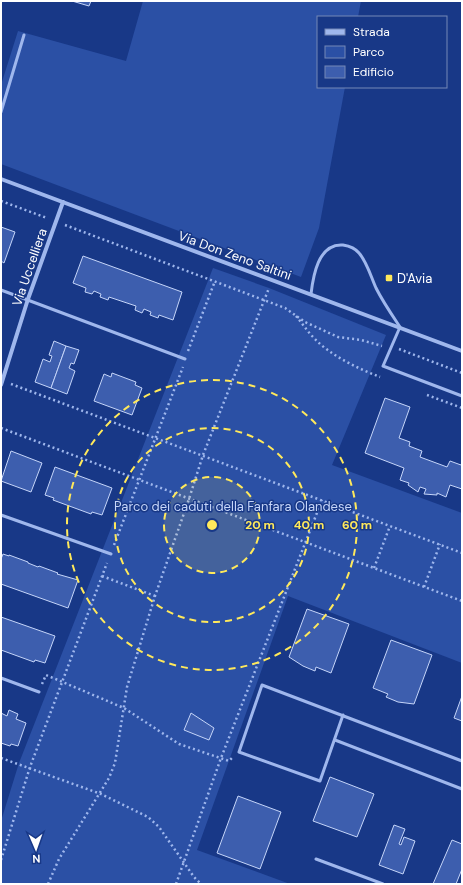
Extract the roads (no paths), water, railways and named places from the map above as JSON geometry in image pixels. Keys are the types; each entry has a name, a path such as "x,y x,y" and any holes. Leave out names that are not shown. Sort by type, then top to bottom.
{"street":[{"name":"Via Don Zeno Saltini","path":"1,179 462,351"},
{"name":"Via Uccelliera","path":"2,383 28,299 63,202"}],"lane":[{"path":"1,112 24,35"},
{"path":"311,294 314,275 318,263 331,247 341,245 351,247 357,251 364,259 382,300 400,328 383,366 462,396"},
{"path":"1,290 185,360"},
{"path":"1,515 111,554"},
{"path":"1,678 39,692"},
{"path":"344,715 320,781 239,752 262,685 344,715 462,761"},
{"path":"335,740 462,789"},
{"path":"316,859 383,884"}],"place":[{"name":"D'Avia","path":"389,278"}],"park label":[{"name":"Parco dei caduti della Fanfara Olandese","path":"233,506"}]}
